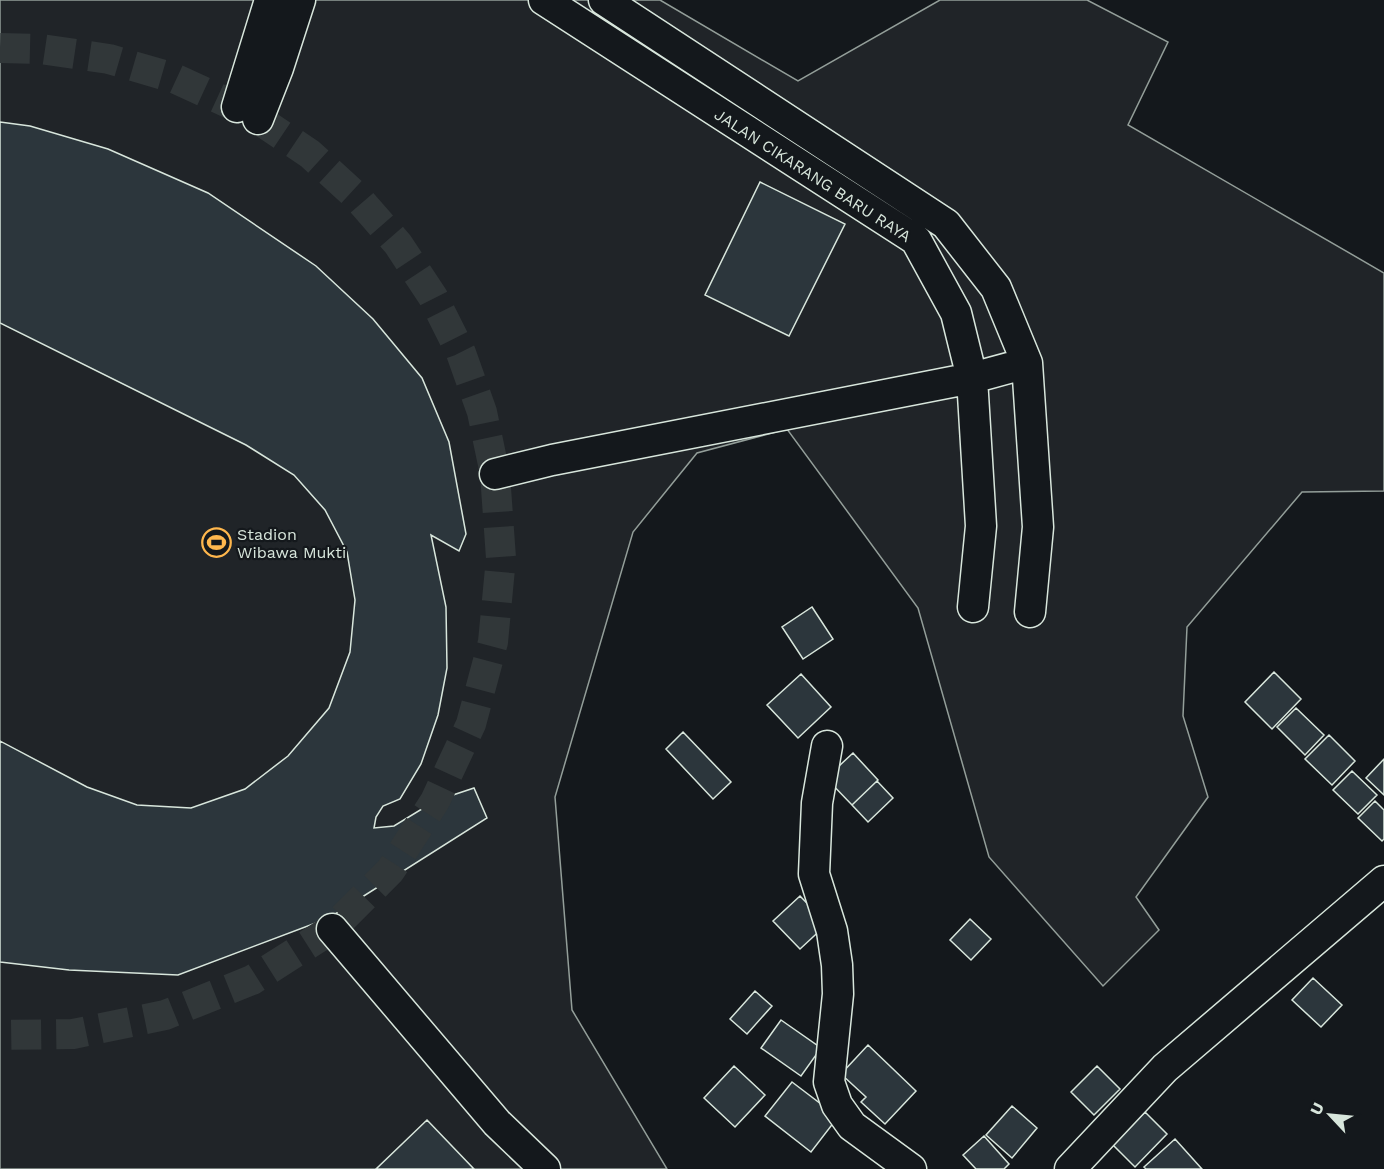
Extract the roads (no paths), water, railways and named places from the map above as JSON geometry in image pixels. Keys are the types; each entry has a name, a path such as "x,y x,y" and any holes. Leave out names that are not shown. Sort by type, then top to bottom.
{"street":[{"path":"270,0 247,113 278,68 300,0"},
{"name":"JALAN CIKARANG BARU RAYA","path":"544,0 916,240 956,313 972,378 981,526 973,607"},
{"name":"JALAN CIKARANG BARU RAYA","path":"604,0 946,224 996,288 1027,363 1038,527 1030,612"},
{"path":"495,474 552,460 972,378 1027,363"},
{"path":"827,746 817,803 814,874 832,931 837,965 838,994 829,1082 837,1105 852,1126 911,1169"},
{"path":"1070,1169 1165,1068 1384,881"},
{"path":"332,929 497,1123 545,1169"}],"tunnel":[{"path":"0,48 41,49 109,59 174,78 258,119 310,154 357,197 398,244 433,297 461,353 482,412 495,474 501,558 493,642 471,724 435,801 390,871 332,929 252,980 165,1015 73,1034 0,1035"}],"place":[{"name":"Stadion Wibawa Mukti","path":"216,543"}]}
